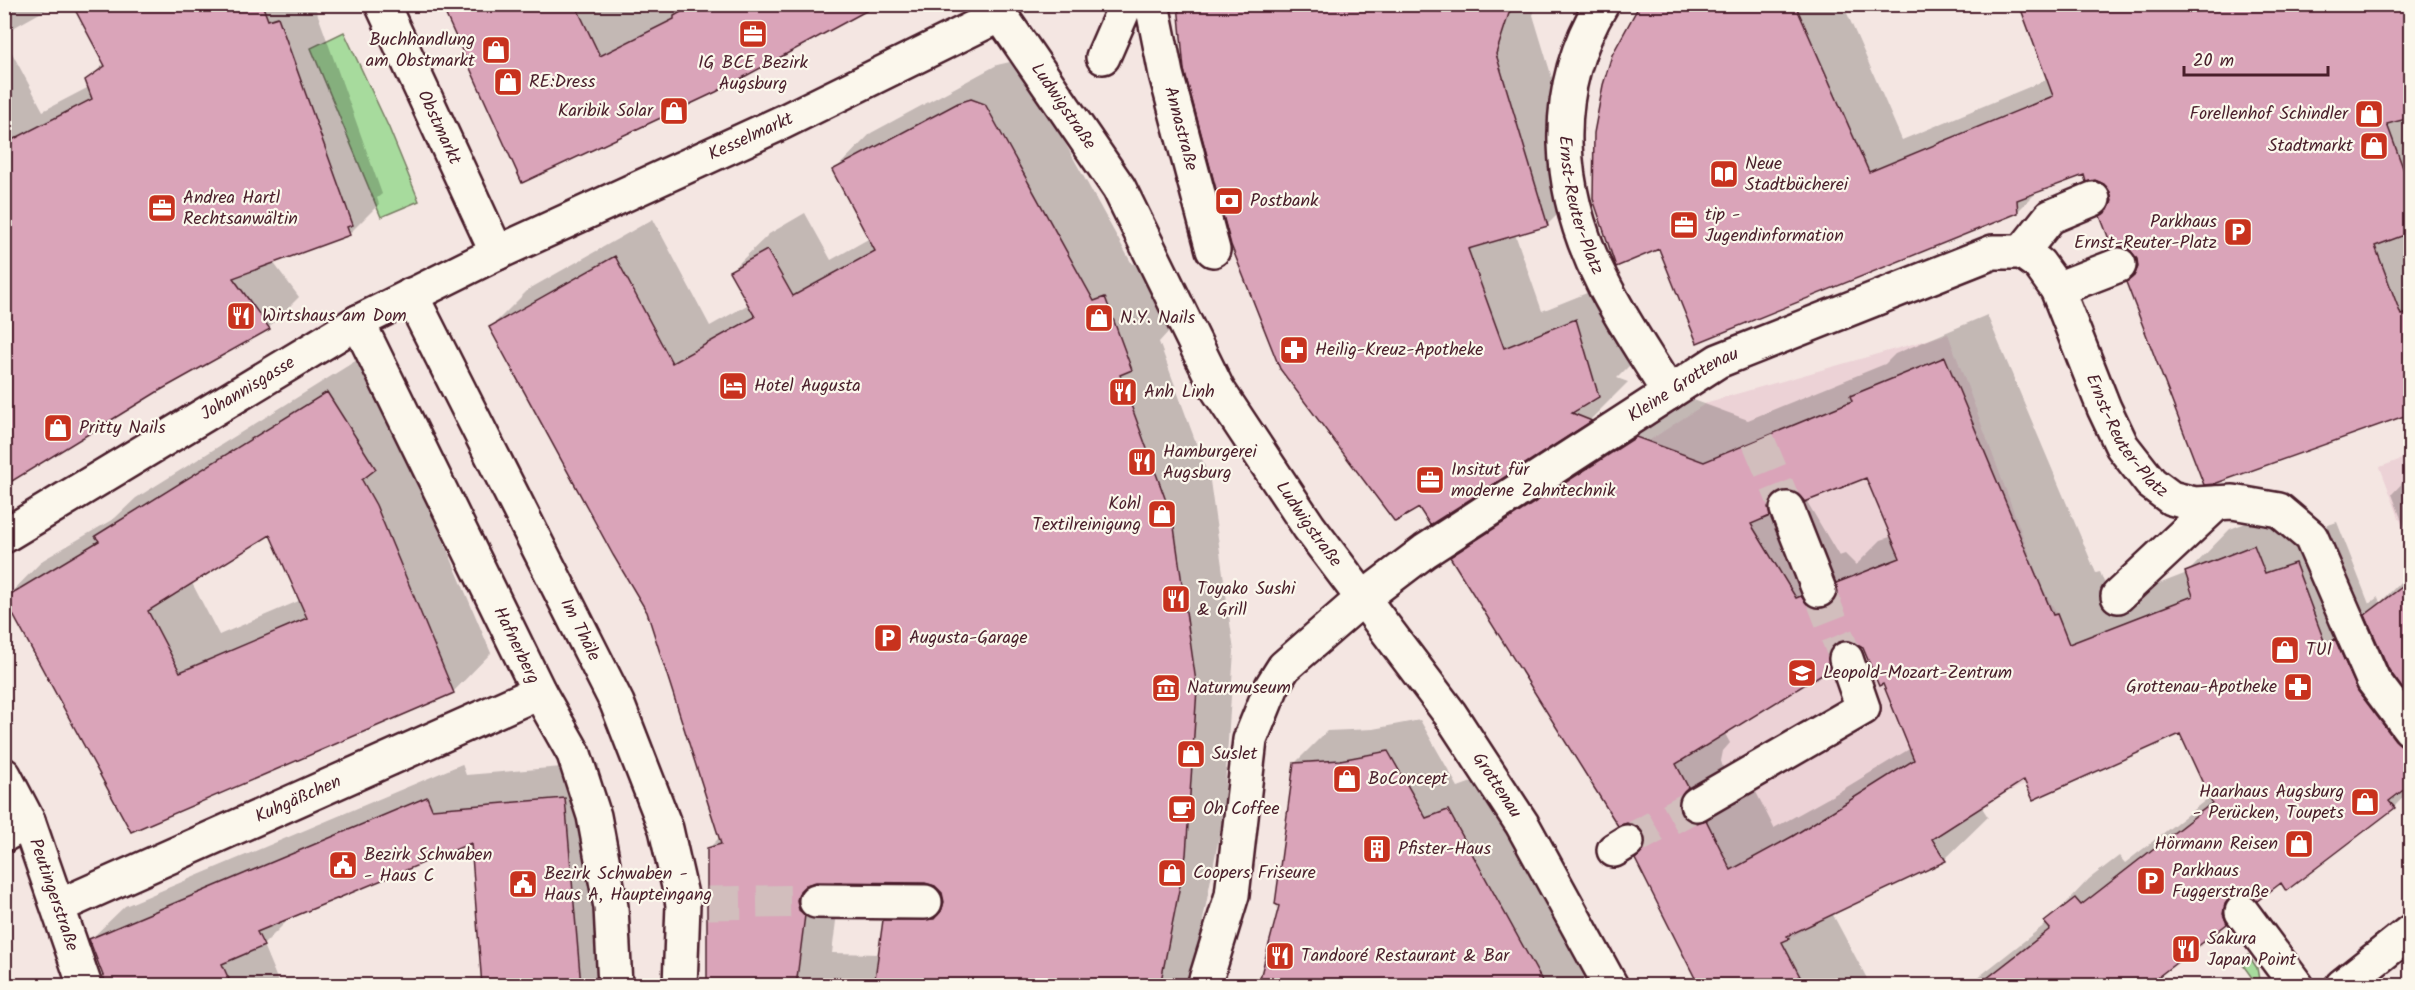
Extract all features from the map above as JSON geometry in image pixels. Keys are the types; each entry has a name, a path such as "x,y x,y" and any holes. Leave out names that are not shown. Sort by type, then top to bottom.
{"street":[{"name":"Obstmarkt","path":"382,4 497,253"},
{"path":"1103,57 1126,4"},
{"name":"Annastraße","path":"1152,4 1166,74 1214,250"},
{"name":"Ernst-Reuter-Platz","path":"1602,4 1588,28 1574,64 1563,137 1567,176 1580,228 1603,283 1669,393"},
{"name":"Kesselmarkt","path":"497,253 783,122 997,10"},
{"name":"Ludwigstraße","path":"997,10 1119,188 1218,390 1309,527 1362,599"},
{"path":"2093,198 2050,217 2039,268 2119,265"},
{"name":"Kleine Grottenau","path":"1362,599 1425,551 1718,361 1993,252 2039,268"},
{"name":"Johannisgasse","path":"4,536 358,322 497,253"},
{"name":"Ernst-Reuter-Platz","path":"2039,268 2122,446 2151,483 2171,498 2194,504 2258,505 2279,510 2311,537 2373,680 2410,729"},
{"name":"Im Thäle","path":"411,295 617,703 695,903 680,986"},
{"name":"Hafnerberg","path":"358,322 539,692 574,754 594,816 611,907 615,986"},
{"path":"2118,596 2217,503"},
{"path":"1787,510 1819,590"},
{"path":"1204,986 1232,894 1250,740 1272,686 1284,667 1362,599"},
{"name":"Grottenau","path":"1362,599 1450,714 1522,824 1611,986"},
{"path":"1697,804 1863,708 1846,659"},
{"name":"Kuhgäßchen","path":"59,906 539,692"},
{"name":"Peutingerstraße","path":"4,775 16,828 59,906 85,986"},
{"path":"816,901 925,902"},
{"path":"2242,912 2297,986"},
{"path":"2342,986 2410,932"}],"shaded area":[{"name":"Leopold-Mozart-Zentrum","path":"1948,334 2041,585 2057,614 2119,761 2033,800 2025,784 1994,799 1932,839 1946,861 1816,922 1789,939 1765,890 1675,937 1612,815 1456,567 1708,402"},
{"path":"2410,456 2410,547 2380,467"}],"green space":[{"path":"344,32 389,128 419,201 381,217 311,48"},
{"path":"2248,955 2257,968 2260,985 2244,985 2253,979 2240,961"}],"building":[{"path":"72,4 262,4 268,20 278,17 353,225 347,227 350,235 233,278 270,329 157,392 4,486 4,144 92,99 85,80 105,66"},
{"path":"441,4 575,4 600,56 674,19 674,16 695,4 879,4 716,92 522,183"},
{"path":"1178,4 1512,4 1496,54 1548,226 1468,249 1504,348 1576,319 1599,397 1572,413 1592,421 1430,525 1419,508 1395,522 1280,369 1231,245 1184,70"},
{"path":"1640,4 1795,4 1869,172 2053,96 2019,4 2402,4 2410,35 2410,118 2387,124 2410,187 2410,233 2375,246 2401,315 2410,312 2410,414 2214,484 2204,485 2126,282 2134,276 2138,267 2137,259 2130,250 2121,246 2112,247 2100,216 2108,210 2112,201 2110,192 2104,184 2095,180 2086,182 2084,175 2017,200 2018,213 1697,343 1659,249 1616,267 1593,199 1594,133 1603,85 1612,55"},
{"path":"971,99 985,104 1094,301 1105,297 1132,370 1120,375 1173,520 1197,689 1186,855 1160,986 874,986 883,920 934,919 941,911 944,902 942,893 935,886 925,883 816,882 806,885 800,891 797,900 799,910 805,915 796,986 707,986 707,848 721,844 647,612 613,555 489,327 615,256 672,363 755,317 729,271 767,250 793,296 875,251 832,170 958,103"},
{"name":"Leopold-Mozart-Zentrum","path":"1945,357 2053,615 2057,614 2069,644 2193,596 2185,572 2254,545 2265,573 2295,563 2326,646 2335,639 2358,691 2395,740 2402,746 2410,747 2410,785 2389,801 2395,808 2286,891 2281,883 2257,901 2250,895 2240,893 2230,897 2225,904 2223,914 2227,924 2146,986 1977,986 2050,929 2044,922 2075,898 2081,905 2212,803 2180,734 2033,800 2024,780 1932,839 1946,861 1787,936 1789,939 1782,942 1805,986 1699,986 1635,859 1644,850 1646,841 1643,833 1635,825 1627,823 1618,826 1450,557 1636,437 1704,462 1852,401 1850,396","holes":["1866,478 1900,558 1836,583 1838,592 1833,602 1825,608 1816,608 1807,604 1801,596 1796,598 1751,524 1770,516 1768,507 1772,498 1781,491 1789,490 1798,494 1805,502","1840,641 1850,641 1863,648 1879,686 1883,684 1914,760 1793,836 1731,870 1706,820 1696,823 1688,820 1681,813 1678,805 1681,795 1688,787 1676,764 1830,669 1828,655 1832,646"]},
{"path":"327,392 376,469 362,480 376,505 454,693 131,832 4,598 99,541 95,536","holes":["270,535 307,618 180,672 148,611"]},
{"path":"2410,581 2410,699 2389,670 2365,615"},
{"name":"Pfister-Haus","path":"1388,751 1426,818 1448,810 1545,986 1258,986 1279,906 1275,904 1294,763 1340,760"},
{"path":"427,797 432,809 565,798 581,986 482,986 471,843 257,932 264,946 222,964 232,986 107,986 89,939"}],"tunnel":[{"path":"1758,440 1787,509"},
{"path":"1819,590 1846,659"},
{"path":"1627,842 1697,804"},
{"path":"708,903 816,901"}],"place":[{"name":"IG BCE Bezirk Augsburg","path":"753,34"},
{"name":"Buchhandlung am Obstmarkt","path":"496,50"},
{"name":"RE:Dress","path":"508,82"},
{"name":"Karibik Solar","path":"674,111"},
{"name":"Forellenhof Schindler","path":"2369,114"},
{"name":"Stadtmarkt","path":"2374,146"},
{"name":"Neue Stadtbücherei","path":"1724,174"},
{"name":"Postbank","path":"1229,201"},
{"name":"Andrea Hartl Rechtsanwältin","path":"162,208"},
{"name":"tip - Jugendinformation","path":"1684,225"},
{"name":"Parkhaus Ernst-Reuter-Platz","path":"2238,232"},
{"name":"Wirtshaus am Dom","path":"241,316"},
{"name":"N.Y. Nails","path":"1099,318"},
{"name":"Heilig-Kreuz-Apotheke","path":"1294,350"},
{"name":"Hotel Augusta","path":"733,386"},
{"name":"Anh Linh","path":"1123,392"},
{"name":"Pritty Nails","path":"58,428"},
{"name":"Hamburgerei Augsburg","path":"1142,462"},
{"name":"Insitut für moderne Zahntechnik","path":"1430,480"},
{"name":"Kohl Textilreinigung","path":"1162,514"},
{"name":"Toyako Sushi & Grill","path":"1176,599"},
{"name":"Augusta-Garage","path":"888,638"},
{"name":"TUI","path":"2285,650"},
{"name":"Leopold-Mozart-Zentrum","path":"1802,673"},
{"name":"Grottenau-Apotheke","path":"2298,687"},
{"name":"Naturmuseum","path":"1166,688"},
{"name":"Suslet","path":"1191,754"},
{"name":"BoConcept","path":"1347,779"},
{"name":"Haarhaus Augsburg - Perücken, Toupets","path":"2365,802"},
{"name":"Oh Coffee","path":"1182,809"},
{"name":"Hörmann Reisen","path":"2299,844"},
{"name":"Pfister-Haus","path":"1377,849"},
{"name":"Bezirk Schwaben - Haus C","path":"343,865"},
{"name":"Coopers Friseure","path":"1172,873"},
{"name":"Parkhaus Fuggerstraße","path":"2151,881"},
{"name":"Bezirk Schwaben - Haus A, Haupteingang","path":"523,884"},
{"name":"Sakura Japan Point","path":"2186,949"},
{"name":"Tandooré Restaurant & Bar","path":"1280,956"}]}
